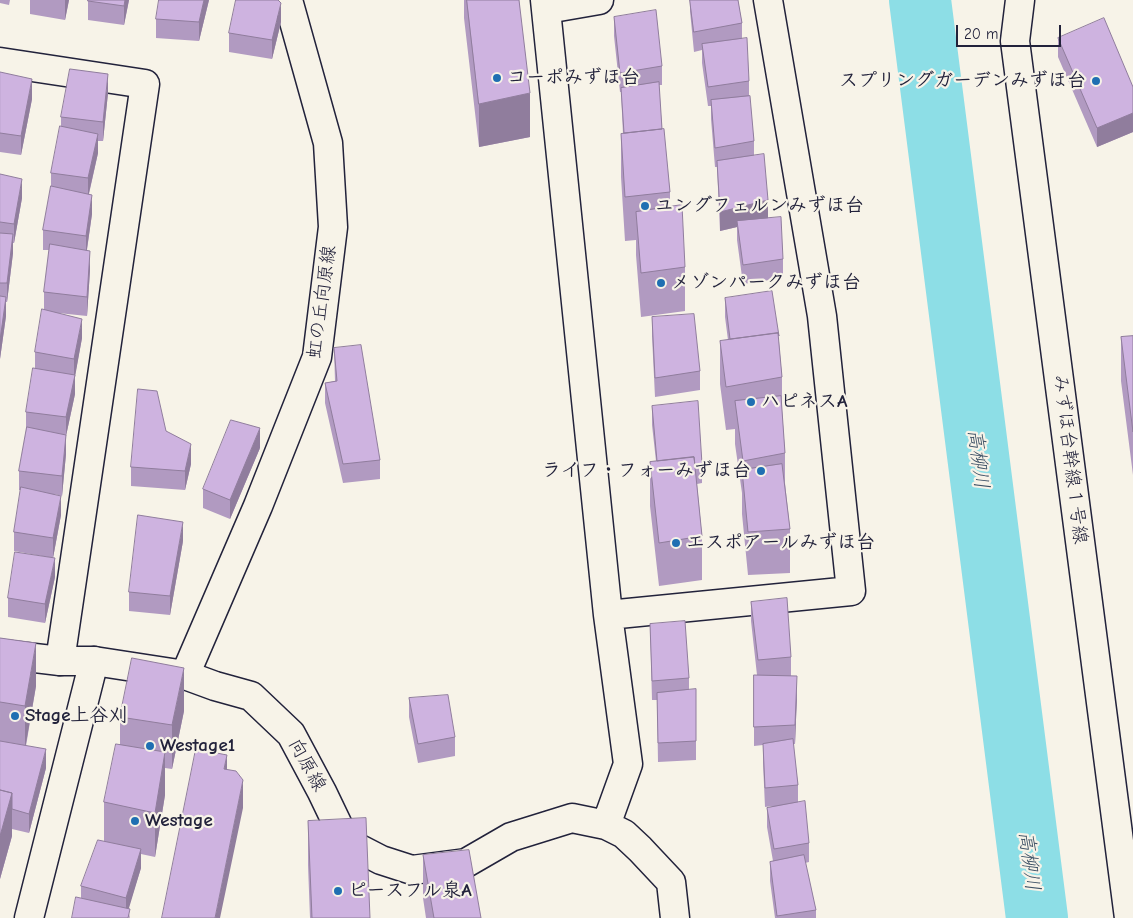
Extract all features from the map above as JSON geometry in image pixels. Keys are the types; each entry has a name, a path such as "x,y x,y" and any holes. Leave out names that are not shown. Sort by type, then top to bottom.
{"street":[{"name":"虹の丘向原線","path":"185,675 258,506 317,357 333,227 328,142 288,0"},
{"path":"599,0 546,5 608,615 628,764 606,825"},
{"path":"608,615 851,591 822,316 768,0"},
{"name":"みずほ台幹線１号線","path":"1020,0 1015,41 1129,918"},
{"path":"0,62 145,84 60,660"},
{"name":"向原線","path":"0,654 60,660 94,661 185,675 251,696 291,734 346,842 380,860 412,870 466,864 511,837 572,818 606,825 624,834 671,882 676,918"},
{"path":"29,918 94,661"}],"building":[{"path":"88,0 125,0 124,6"},
{"path":"159,0 204,0 199,22 156,19"},
{"path":"236,0 278,0 281,3 272,40 229,33"},
{"name":"コーポみずほ台","path":"467,0 519,0 530,93 479,104"},
{"path":"690,0 738,0 742,23 694,32"},
{"path":"656,10 662,66 620,73 614,17"},
{"name":"スプリングガーデンみずほ台","path":"1104,18 1133,87 1133,113 1097,128 1058,38"},
{"path":"747,38 749,81 708,87 702,44"},
{"path":"70,69 108,74 103,122 61,117"},
{"path":"0,72 32,79 21,136 0,133"},
{"path":"659,82 662,129 624,133 621,88"},
{"path":"750,96 754,141 715,148 711,100"},
{"path":"60,126 98,134 88,178 51,173"},
{"path":"664,129 670,192 625,197 621,134"},
{"path":"764,154 768,200 720,212 717,161"},
{"path":"0,174 22,179 14,224 0,222"},
{"path":"51,186 92,195 86,236 43,230"},
{"path":"682,205 685,267 641,273 636,212"},
{"path":"781,217 783,259 743,265 737,221"},
{"path":"0,233 13,234 7,283 0,283"},
{"path":"50,244 90,251 87,297 44,292"},
{"path":"772,291 779,336 778,333 730,339 725,298"},
{"path":"0,296 6,297 0,340"},
{"path":"42,309 82,319 74,359 35,352"},
{"path":"694,314 700,371 655,378 652,317"},
{"path":"778,333 782,377 726,387 720,341"},
{"path":"1133,336 1133,432 1121,337"},
{"path":"361,345 380,460 343,464 325,383 337,381 334,348"},
{"path":"33,368 75,375 66,417 26,412"},
{"path":"138,389 157,391 166,431 191,444 185,471 131,467"},
{"path":"781,396 785,453 743,461 735,401"},
{"path":"698,401 702,464 695,465 694,457 657,461 652,406"},
{"path":"231,420 260,428 230,500 203,489"},
{"path":"27,427 66,435 62,476 19,471"},
{"path":"694,457 702,536 659,543 650,462"},
{"path":"782,464 790,529 748,532 742,470"},
{"path":"21,487 61,496 53,538 14,532"},
{"path":"138,515 183,522 170,596 129,592"},
{"path":"15,552 55,558 45,604 8,598"},
{"path":"787,598 791,657 758,660 751,602"},
{"path":"685,621 689,678 652,681 650,624"},
{"path":"0,638 36,643 25,706 0,702"},
{"path":"132,658 184,668 172,725 120,717"},
{"path":"754,675 797,676 795,725 754,727"},
{"path":"696,689 696,741 658,743 657,693"},
{"path":"448,695 455,737 418,744 409,698"},
{"path":"793,739 798,785 765,788 763,744"},
{"path":"0,741 46,749 29,814 12,809 12,793 0,790"},
{"path":"116,744 165,752 155,813 104,802"},
{"path":"196,749 227,755 224,769 236,771 243,780 215,918 162,918"},
{"path":"0,790 12,793 0,836"},
{"path":"805,801 809,843 774,849 767,808"},
{"path":"366,818 370,918 312,918 308,821"},
{"path":"98,840 141,849 126,898 81,886"},
{"path":"469,850 481,918 434,918 423,855"},
{"path":"804,855 816,910 777,916 770,862"},
{"path":"76,897 130,909 128,918 72,918"}],"waterway":[{"name":"高柳川","path":"920,0 1037,918"}],"place":[{"name":"コーポみずほ台","path":"497,78"},
{"name":"スプリングガーデンみずほ台","path":"1096,81"},
{"name":"ユングフェルンみずほ台","path":"645,206"},
{"name":"メゾンパークみずほ台","path":"661,283"},
{"name":"ハピネスA","path":"751,402"},
{"name":"ライフ・フォーみずほ台","path":"761,471"},
{"name":"エスポアールみずほ台","path":"676,543"},
{"name":"Stage上谷刈","path":"15,716"},
{"name":"Westage1","path":"150,746"},
{"name":"Westage","path":"135,821"},
{"name":"ピースフル泉A","path":"338,891"}]}
